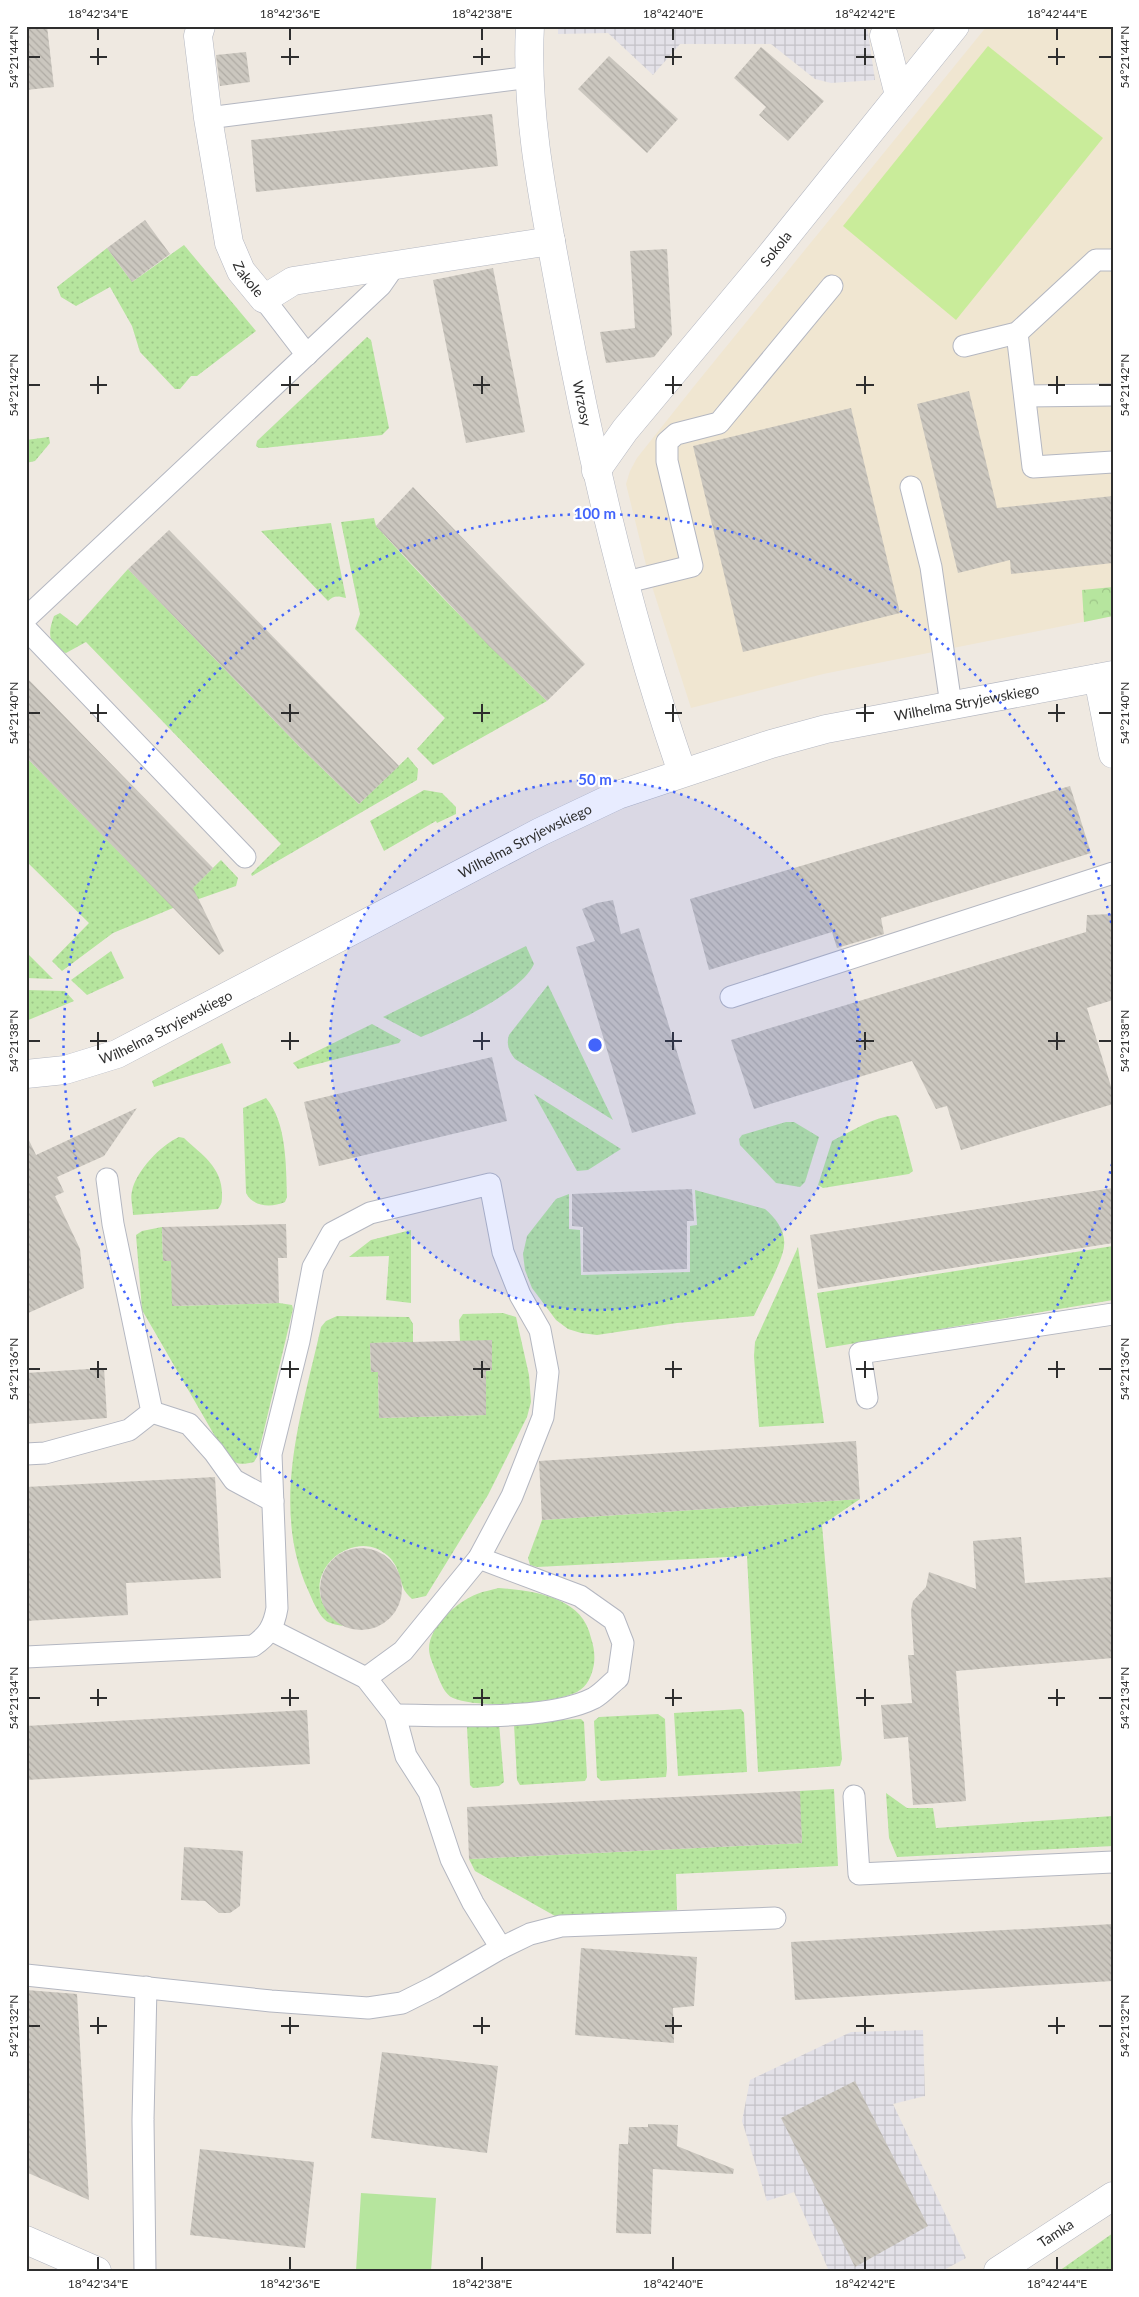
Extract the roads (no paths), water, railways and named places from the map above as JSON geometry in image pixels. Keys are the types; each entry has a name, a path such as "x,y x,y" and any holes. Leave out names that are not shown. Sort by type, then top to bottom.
{"street":[{"name":"Zakole","path":"201,26 198,36 208,118 229,244 241,271 264,299 293,281 551,240"},
{"name":"Wrzosy","path":"530,26 536,155 596,472 623,582 682,772"},
{"name":"Sokola","path":"596,472 625,430 955,26"},
{"path":"884,31 899,95"},
{"path":"1105,677 1113,754"},
{"name":"Wilhelma Stryjewskiego","path":"26,1074 65,1070 117,1054 540,832 618,795 770,744 826,729 1105,677"},
{"name":"Tamka","path":"998,2271 1113,2196"},
{"path":"26,2240 97,2271"}],"lane":[{"path":"208,118 531,77"},
{"path":"964,346 1017,333 1096,260 1113,260"},
{"path":"26,618 381,285 395,265"},
{"path":"623,582 692,566 667,461 667,442 676,434 719,423 832,286"},
{"path":"264,299 306,355"},
{"path":"1017,333 1033,467 1113,462"},
{"path":"1025,396 1113,395"},
{"path":"911,487 931,567 951,705"},
{"path":"26,629 246,857"},
{"path":"731,997 1113,873"},
{"path":"107,1179 113,1224 152,1412"},
{"path":"26,1658 253,1646 263,1639 271,1630 277,1608 271,1454 299,1341 313,1267 332,1233 370,1213 490,1184 503,1252 520,1295 540,1330 548,1372 543,1417 512,1496 479,1558 403,1650 366,1678"},
{"path":"867,1398 860,1353 1113,1314"},
{"path":"26,1454 45,1453 129,1430 152,1412"},
{"path":"152,1412 189,1424 214,1452 234,1480 273,1501"},
{"path":"395,1715 502,1714 567,1708 595,1697 618,1678 623,1644 614,1620 580,1596 479,1558"},
{"path":"271,1630 366,1678 395,1715 406,1756 429,1792 451,1859 501,1948"},
{"path":"854,1796 859,1874 1113,1862"},
{"path":"26,1975 271,2001 368,2008 402,2003 530,1934 562,1926 775,1918"},
{"path":"145,2271 143,2120 146,1987"}]}
